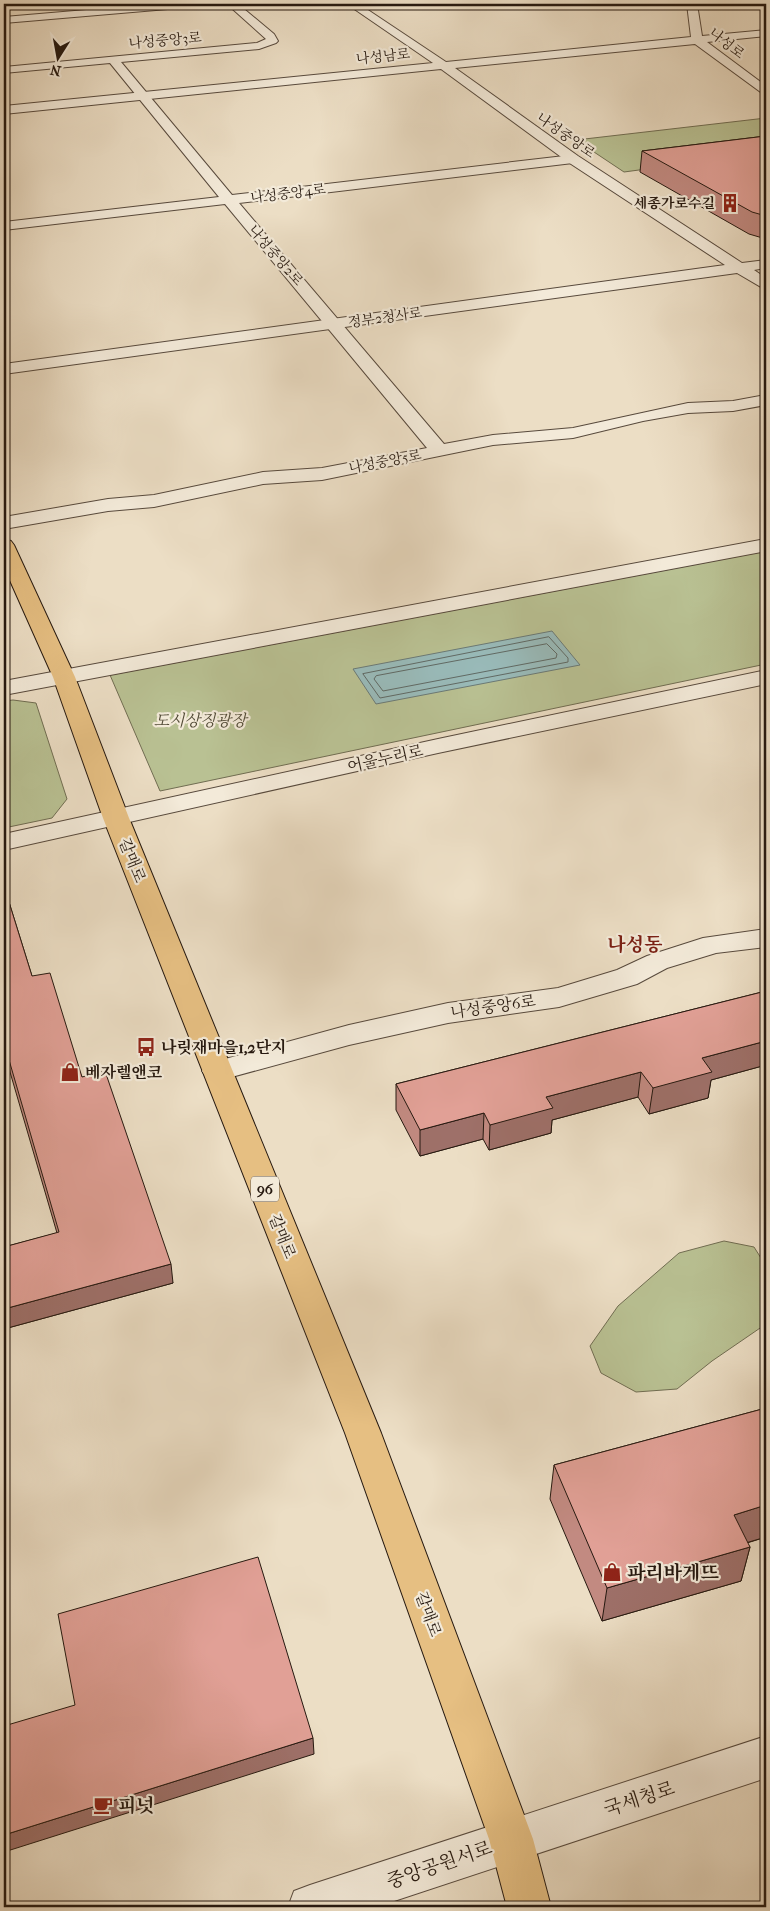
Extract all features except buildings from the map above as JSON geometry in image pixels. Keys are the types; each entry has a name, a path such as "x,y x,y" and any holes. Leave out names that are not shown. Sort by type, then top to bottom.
{"main road":[{"name":"갈매로","path":"4,545 64,677 116,818 363,1433 511,1839 529,1907"}],"street":[{"path":"4,20 191,4"},
{"name":"나성중앙3로","path":"4,70 259,46 272,41 270,36 232,4"},
{"name":"나성중앙로","path":"352,4 443,65 573,159 766,285"},
{"name":"나성로","path":"692,4 697,40 766,92"},
{"name":"나성남로","path":"4,110 766,33"},
{"name":"나성중앙2로","path":"113,60 146,96 228,200 335,324 439,450"},
{"name":"나성중앙4로","path":"4,226 573,159"},
{"name":"정부2청사로","path":"4,370 766,264"},
{"name":"나성중앙5로","path":"4,523 108,505 154,501 263,478 322,474 493,440 573,433 643,416 688,408 733,406 766,400"},
{"path":"4,688 766,545"},
{"name":"어울누리로","path":"4,842 429,748 766,677"},
{"name":"나성중앙6로","path":"217,1070 349,1035 448,1012 559,997 627,977 657,962 713,944 766,938"},
{"name":"국세청로","path":"511,1839 766,1757"},
{"name":"중앙공원서로","path":"310,1907 511,1839"}],"green space":[{"path":"766,118 766,153 624,172 576,140"},
{"name":"도시상징광장","path":"766,551 766,664 160,791 110,675"},
{"path":"13,700 36,703 67,799 52,818 4,828 4,701"},
{"path":"724,1241 754,1247 766,1266 766,1324 712,1361 677,1389 636,1392 601,1373 590,1346 618,1306 679,1253"}],"water":[{"path":"552,631 580,665 376,704 353,669"}],"place":[{"name":"세종가로수길","path":"730,203"},
{"name":"나릿재마을1,2단지","path":"146,1047"},
{"name":"베자렐앤코","path":"70,1072"},
{"name":"파리바게뜨","path":"612,1572"},
{"name":"피넛","path":"103,1805"}],"district":[{"name":"나성동","path":"635,944"}]}
